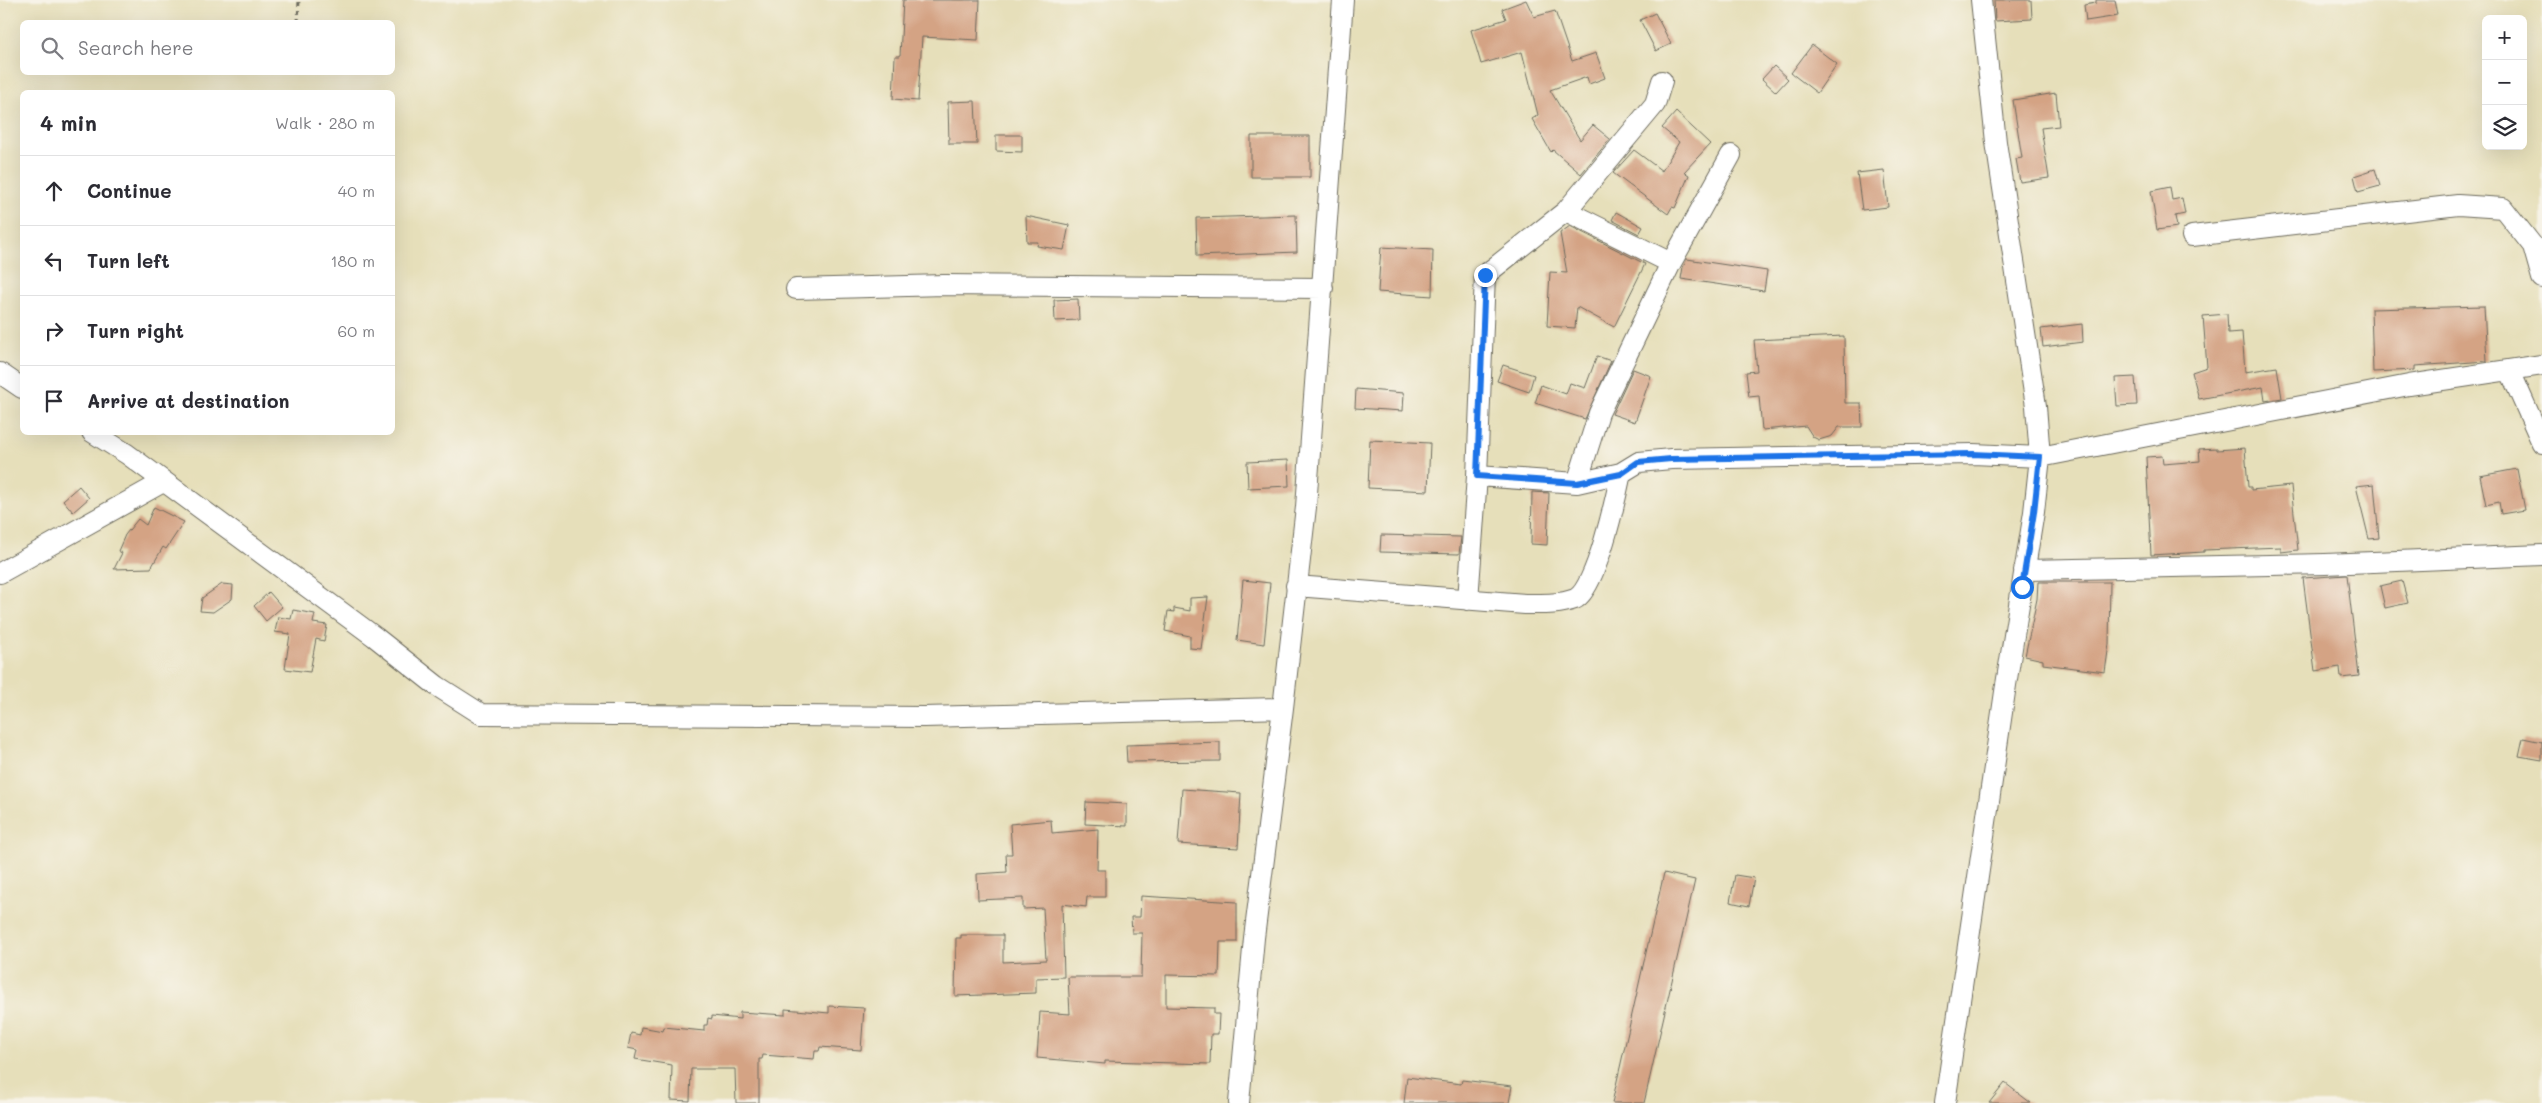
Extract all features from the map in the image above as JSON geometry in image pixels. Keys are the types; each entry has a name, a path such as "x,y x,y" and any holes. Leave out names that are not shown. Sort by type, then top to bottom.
{"street":[{"path":"1239,1103 1254,938 1283,708 1306,497 1343,0"},
{"path":"1945,1103 2034,512 2040,457 2036,406 1996,142 1981,0"},
{"path":"1468,600 1477,476 1485,275 1566,211 1654,104 1662,81"},
{"path":"1577,483 1599,413 1671,263 1731,155"},
{"path":"2192,236 2458,205 2503,208 2533,246 2542,278"},
{"path":"1566,211 1671,263"},
{"path":"796,289 944,285 1323,288"},
{"path":"1477,476 1577,483 1621,474 1638,462 1671,459 1973,454 2040,457 2409,385 2542,365"},
{"path":"2510,371 2542,443"},
{"path":"0,373 20,387"},
{"path":"97,435 127,454 375,637 437,686 482,714 924,717 1283,708"},
{"path":"1296,586 1468,600 1552,604 1576,598 1587,586 1609,529 1621,474"},
{"path":"0,573 163,482"},
{"path":"2024,570 2324,564 2542,554"}],"path":[{"path":"298,20 299,0"}],"building":[{"path":"903,0 980,0 978,40 922,37 918,101 893,99 895,56 900,56"},
{"path":"1526,0 1534,17 1555,11 1572,61 1596,53 1605,78 1589,84 1587,77 1550,90 1580,140 1593,125 1610,139 1581,174 1553,150 1551,152 1532,119 1538,115 1522,52 1481,64 1471,30 1506,19 1502,9"},
{"path":"1994,0 2031,0 2032,19 1995,21"},
{"path":"2096,0 2115,0 2118,16 2086,21 2084,5 2096,3"},
{"path":"1655,13 1671,44 1656,51 1640,20"},
{"path":"1812,45 1837,64 1817,93 1791,73"},
{"path":"1774,66 1788,79 1776,92 1762,79"},
{"path":"2056,93 2059,126 2041,128 2049,178 2020,182 2016,159 2022,158 2013,100"},
{"path":"975,101 977,144 949,144 948,102"},
{"path":"1676,112 1710,144 1684,172 1689,175 1675,208 1672,207 1668,214 1613,173 1634,150 1662,171 1679,142 1662,128"},
{"path":"996,135 1022,135 1022,152 996,151"},
{"path":"1251,136 1310,136 1310,177 1251,177"},
{"path":"2375,169 2380,186 2358,192 2354,176"},
{"path":"1884,170 1888,207 1862,210 1857,173"},
{"path":"2170,187 2172,200 2182,198 2185,214 2175,216 2177,227 2157,230 2151,191"},
{"path":"1616,212 1643,227 1639,234 1612,220"},
{"path":"1296,215 1297,252 1197,256 1196,218"},
{"path":"1026,216 1069,225 1064,250 1037,246 1038,242 1027,242"},
{"path":"1570,226 1645,264 1614,327 1577,307 1575,328 1547,326 1550,272 1567,273 1560,233"},
{"path":"1381,247 1433,250 1432,296 1378,292"},
{"path":"1687,259 1767,271 1764,291 1681,279 1683,267"},
{"path":"1078,299 1079,320 1055,321 1054,300"},
{"path":"2484,306 2487,361 2415,366 2415,370 2373,372 2371,309"},
{"path":"2227,314 2228,333 2242,332 2245,372 2277,367 2282,398 2265,401 2263,387 2199,399 2192,372 2207,367 2203,316"},
{"path":"2082,324 2083,342 2043,347 2041,329"},
{"path":"1844,336 1845,403 1861,403 1862,427 1839,427 1832,436 1819,440 1813,437 1806,426 1762,430 1759,396 1749,397 1746,372 1757,371 1754,340"},
{"path":"1597,356 1611,361 1585,419 1535,403 1541,385 1566,394 1570,383 1585,388"},
{"path":"1503,365 1534,375 1529,392 1497,381"},
{"path":"1633,369 1651,376 1635,422 1612,414"},
{"path":"2135,377 2137,405 2117,406 2115,378"},
{"path":"1356,389 1404,393 1403,411 1355,408"},
{"path":"1370,440 1430,443 1428,491 1368,488"},
{"path":"2217,448 2217,450 2245,448 2248,487 2251,487 2251,490 2291,486 2298,550 2281,552 2281,547 2204,550 2204,552 2151,555 2146,457 2162,456 2163,464 2200,461 2199,449"},
{"path":"1288,460 1289,486 1248,488 1247,462"},
{"path":"2517,469 2525,510 2501,514 2499,502 2486,505 2480,476"},
{"path":"2374,484 2379,538 2369,539 2356,486"},
{"path":"79,486 89,498 73,512 63,500"},
{"path":"1532,492 1549,493 1547,545 1531,544"},
{"path":"154,507 184,522 166,549 163,547 151,568 114,569 122,553 118,551 125,535 138,519 146,525"},
{"path":"1381,535 1461,537 1459,554 1380,552"},
{"path":"2347,575 2359,676 2341,678 2340,667 2315,671 2303,578"},
{"path":"1243,580 1270,583 1264,644 1237,640"},
{"path":"2402,581 2408,603 2385,608 2380,586"},
{"path":"2038,582 2110,582 2109,644 2105,672 2043,664 2043,660 2025,656 2037,599"},
{"path":"222,584 233,585 232,599 213,612 200,611 202,598"},
{"path":"269,592 282,607 266,621 254,606"},
{"path":"1208,597 1201,649 1190,648 1190,636 1165,631 1168,611 1174,612 1174,608 1190,611 1190,598"},
{"path":"293,610 315,614 313,623 327,625 324,641 316,639 310,672 285,669 290,634 275,632 278,617 291,619"},
{"path":"2523,738 2542,742 2542,760 2519,756"},
{"path":"1220,742 1220,761 1127,762 1126,745"},
{"path":"1182,789 1241,793 1238,848 1178,844"},
{"path":"1086,802 1127,804 1127,826 1085,824"},
{"path":"1051,820 1052,833 1098,829 1097,870 1105,870 1105,897 1087,897 1086,907 1062,904 1064,977 1036,978 1036,993 955,996 956,938 961,938 961,935 1003,935 1003,962 1046,960 1043,908 1023,909 1023,898 978,900 977,874 1007,872 1006,854 1012,854 1010,824"},
{"path":"1664,873 1695,880 1644,1103 1612,1103"},
{"path":"1735,875 1754,878 1749,906 1730,902"},
{"path":"1141,896 1237,902 1237,942 1220,942 1219,976 1166,975 1166,1007 1214,1008 1214,1014 1219,1014 1218,1034 1211,1034 1210,1064 1105,1061 1105,1064 1037,1058 1040,1012 1070,1014 1068,977 1141,977 1142,933 1132,933 1131,917 1140,917"},
{"path":"829,1006 864,1008 861,1050 820,1047 819,1051 815,1051 814,1059 763,1055 762,1059 759,1059 759,1103 736,1103 735,1069 691,1069 690,1101 671,1100 672,1065 635,1059 637,1050 628,1048 631,1033 640,1035 641,1027 663,1031 664,1027 704,1031 704,1025 707,1025 708,1018 712,1019 712,1016 740,1019 740,1012 785,1015 785,1009 829,1013"},
{"path":"1407,1077 1461,1084 1462,1080 1512,1086 1509,1103 1404,1103"},
{"path":"2005,1083 2031,1103 1989,1103"}],"route":[{"path":"1485,275 1477,476 1577,483 1621,474 1638,462 1671,459 1973,454 2040,457 2034,512 2022,587"}]}
